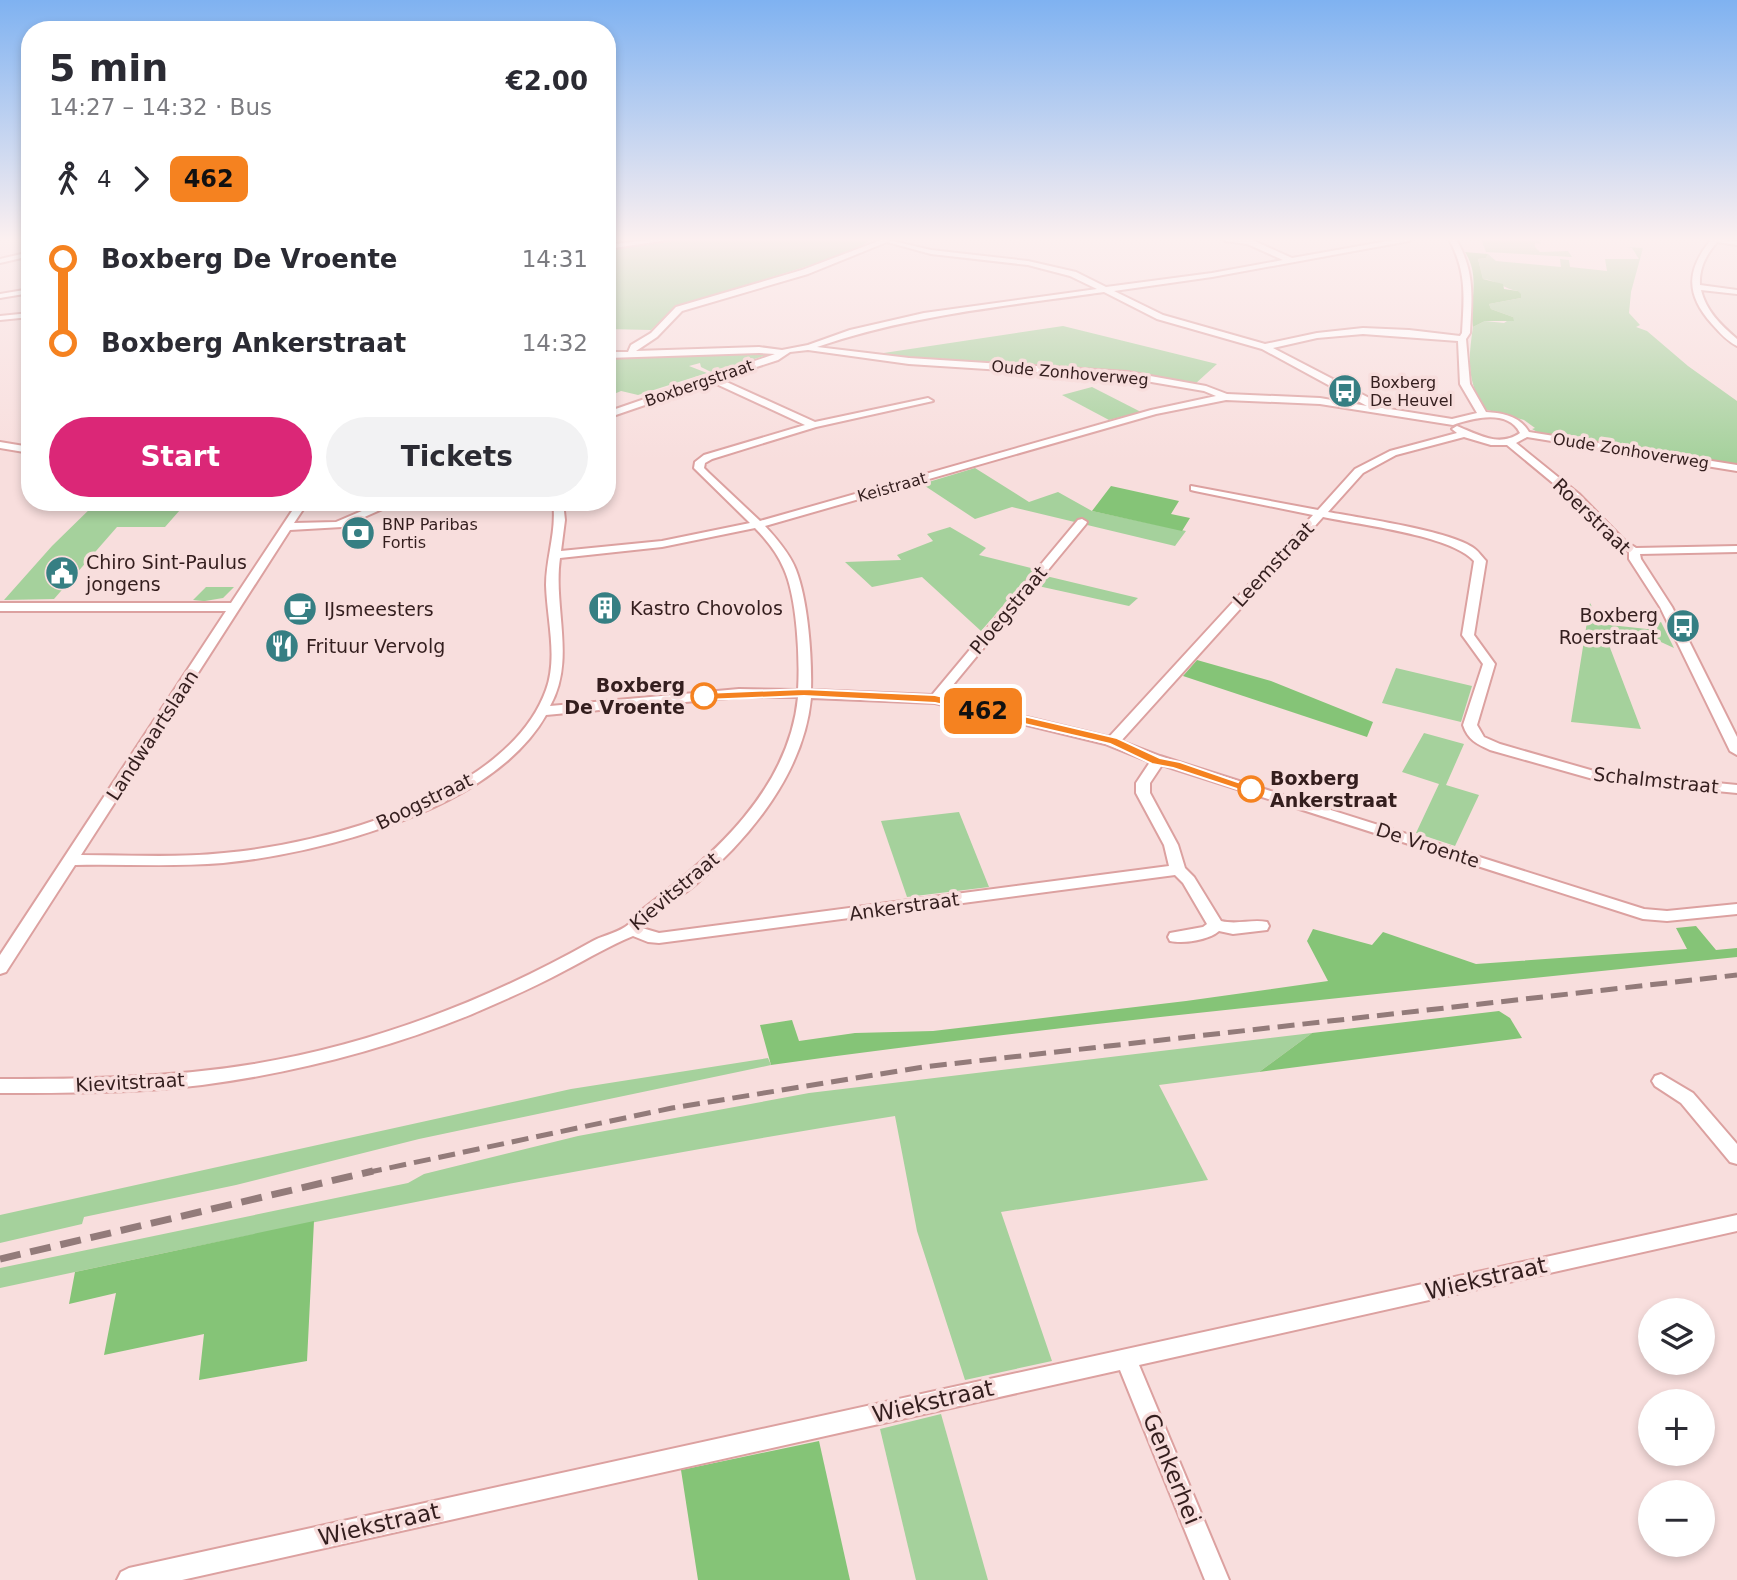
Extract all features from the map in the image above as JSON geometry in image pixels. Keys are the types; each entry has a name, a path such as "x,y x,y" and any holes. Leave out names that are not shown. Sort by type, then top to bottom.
{"street":[{"path":"631,354 634,347 654,335 675,313"},
{"name":"Boxbergstraat","path":"616,412 775,358 780,352 866,328 940,313"},
{"path":"1151,313 1265,347 1364,398 1372,407"},
{"path":"1467,313 1466,333 1462,339 1465,384 1482,414"},
{"path":"1707,313 1737,343"},
{"path":"0,318 21,317"},
{"path":"1265,347 1305,335 1349,330 1381,330 1462,339"},
{"name":"Oude Zonhoverweg","path":"809,346 817,350 909,361 1128,375 1206,389 1226,397 1301,400 1372,407 1453,422 1469,415 1482,414 1512,420 1523,427 1525,434"},
{"path":"616,355 759,350 780,352"},
{"path":"712,379 814,425"},
{"name":"Keistraat","path":"553,555 662,544 756,525 1154,412 1226,397"},
{"name":"Kievitstraat","path":"0,1086 153,1083 242,1071 332,1053 385,1038 469,1008 552,971 616,935 632,930 643,917 705,868 734,838 763,802 783,769 798,735 804,692 802,646 790,570 784,556 699,468 700,462 708,457 814,425 928,401"},
{"path":"1453,422 1455,428 1464,435 1487,441 1509,442"},
{"name":"Oude Zonhoverweg","path":"1509,442 1525,434 1737,468"},
{"name":"Leemstraat","path":"1113,741 1344,485 1376,461 1422,443 1464,435"},
{"name":"Roerstraat","path":"1509,442 1575,496 1621,543 1634,551 1635,559 1666,607 1737,751"},
{"path":"0,445 21,448"},
{"path":"1195,488 1322,512"},
{"name":"Landwaartslaan","path":"0,968 297,511"},
{"path":"287,527 338,525 371,511"},
{"name":"Boogstraat","path":"71,860 222,859 273,853 356,833 394,819 461,786 509,751 543,711 556,675 553,555 560,520 559,511"},
{"name":"Schalmstraat","path":"1322,512 1445,539 1476,554 1479,561 1468,635 1489,664 1470,725 1479,740 1494,747 1592,775 1737,789"},
{"name":"Ploegstraat","path":"935,699 1082,522"},
{"path":"1634,551 1737,549"},
{"path":"0,607 235,607"},
{"name":"De Vroente","path":"543,711 739,693 804,692 935,699 1113,741 1157,762 1175,764 1643,914 1667,916 1737,909"},
{"path":"1157,762 1143,783 1143,793 1171,845 1178,870 1189,880 1216,926"},
{"name":"Ankerstraat","path":"632,930 648,937 659,938 1178,870"},
{"path":"1176,937 1208,932 1216,926 1233,929 1261,926"},
{"path":"1661,1081 1687,1098 1737,1157"},
{"name":"Wiekstraat","path":"129,1580 1737,1223"},
{"name":"Genkerhei","path":"1126,1359 1217,1580"}],"green space":[{"path":"616,313 670,313 651,330 616,329"},
{"path":"1472,313 1501,313 1513,317 1514,321 1485,321 1473,327"},
{"path":"1501,313 1629,313 1640,325 1636,327 1647,331 1688,366 1737,401 1737,465 1541,434 1524,420 1484,409 1474,389 1470,370 1473,327 1485,321 1504,323 1513,317"},
{"path":"1063,326 1217,364 1195,384 1076,369 877,354"},
{"path":"754,352 771,354 711,372 701,367 700,363 689,366 707,373 638,395 617,390 621,391 616,393 616,357"},
{"path":"1092,387 1141,412 1109,420 1062,395"},
{"path":"975,468 1029,502 1058,492 1092,511 1186,531 1175,546 1012,507 975,519 922,484"},
{"path":"1111,486 1179,501 1171,514 1190,518 1182,531 1092,511"},
{"path":"88,511 179,511 165,527 117,527 54,599 4,600"},
{"path":"950,527 986,548 979,555 1035,569 981,631 922,577 872,587 845,562 901,560 897,555 933,541 927,534"},
{"path":"1046,576 1138,598 1129,606 1038,586"},
{"path":"206,587 234,587 223,598 205,601 220,602 183,603 203,601 193,600"},
{"path":"1590,603 1601,624 1647,629 1661,622 1674,648 1650,637 1604,632 1641,729 1571,722"},
{"path":"1197,660 1271,681 1373,722 1367,737 1183,676"},
{"path":"1396,668 1472,686 1461,722 1382,703"},
{"path":"1424,733 1464,744 1446,785 1479,795 1455,846 1416,833 1439,784 1402,772"},
{"path":"959,812 989,887 907,897 881,821"},
{"path":"1696,926 1716,950 1737,948 1737,957 1133,1020 771,1065 760,1025 792,1020 799,1041 855,1033 933,1031 1328,981 1307,941 1313,929 1372,945 1383,932 1476,964 1687,949 1676,928"},
{"path":"1499,1011 1510,1018 1522,1038 1259,1072 1312,1033"},
{"path":"1312,1033 1259,1072 1159,1085 1208,1180 1001,1212 1052,1361 965,1380 917,1231 895,1116 446,1196 0,1288 0,1268 408,1183 424,1174 578,1136 809,1093"},
{"path":"768,1058 771,1065 419,1139 236,1185 84,1217 82,1224 0,1243 0,1215 571,1089"},
{"path":"314,1221 307,1361 199,1380 204,1334 104,1355 116,1293 69,1304 75,1272"},
{"path":"941,1414 988,1580 916,1580 880,1429"},
{"path":"819,1441 850,1580 698,1580 681,1470"}],"railway":[{"path":"365,1173 672,1108 923,1067 1737,975"},
{"path":"0,1259 373,1171"}],"bus line":[{"name":"462","path":"704,696 804,692 935,699 1113,741 1157,762 1175,764 1251,789"}],"place":[{"name":"Boxberg De Heuvel","path":"1345,391"},
{"name":"BNP Paribas Fortis","path":"358,533"},
{"name":"Chiro Sint-Paulus jongens","path":"62,573"},
{"name":"Kastro Chovolos","path":"605,608"},
{"name":"IJsmeesters","path":"300,609"},
{"name":"Boxberg Roerstraat","path":"1683,626"},
{"name":"Frituur Vervolg","path":"282,646"},
{"name":"Boxberg De Vroente","path":"704,696"},
{"name":"Boxberg Ankerstraat","path":"1251,789"}]}
